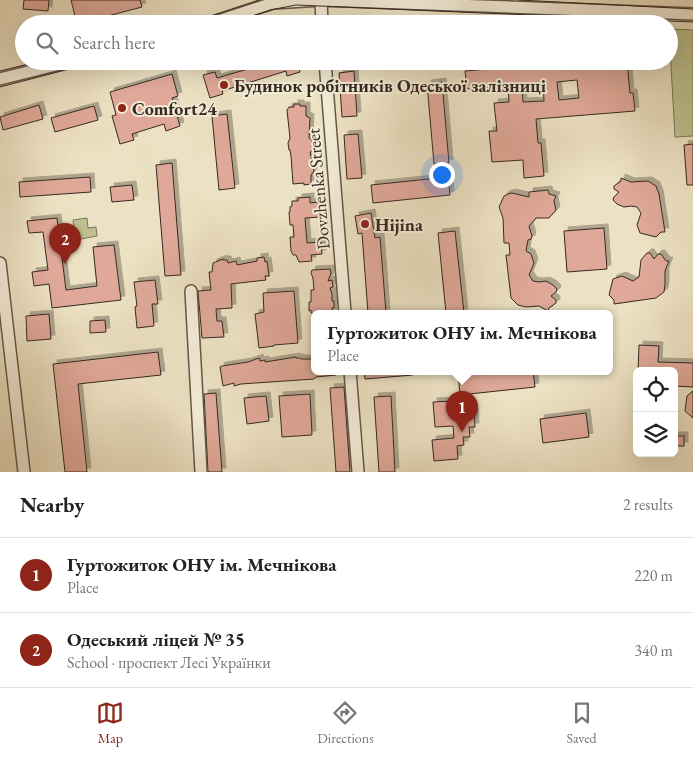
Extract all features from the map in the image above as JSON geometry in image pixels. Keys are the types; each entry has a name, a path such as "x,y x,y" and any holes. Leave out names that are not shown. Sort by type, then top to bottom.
{"street":[{"path":"321,0 322,15"},
{"path":"235,15 272,2 321,0 455,3 693,14"},
{"path":"0,79 36,70"},
{"name":"Dovzhenka Street","path":"326,70 345,310"},
{"path":"0,263 24,472"},
{"path":"191,292 201,472"},
{"path":"350,375 358,472"}],"green space":[{"path":"678,29 693,30 693,136 675,137 671,70 678,70"},
{"path":"87,218 88,228 96,227 97,236 75,240 73,220"}],"building":[{"path":"24,0 49,0 48,11 23,9"},
{"path":"71,0 140,0 142,7 111,15 75,15"},
{"name":"Будинок робітників Одеської залізниці","path":"244,70 299,70 300,72 287,76 286,71 222,91 223,94 210,98 203,75 215,72 217,78"},
{"path":"628,70 630,93 633,93 635,111 536,119 538,143 541,143 544,176 524,178 523,160 492,162 489,131 497,131 494,103 509,102 508,86 467,89 465,71","holes":["577,80 579,98 559,100 557,82","543,83 544,101 523,102 522,85"]},
{"path":"354,71 357,116 342,117 339,73"},
{"path":"172,74 178,96 172,98 180,126 166,131 164,124 132,134 134,140 120,144 112,116 116,115 110,92"},
{"path":"442,82 449,163 434,164 427,84"},
{"path":"294,104 306,106 306,116 310,118 309,138 312,140 313,150 310,152 314,171 311,175 311,184 293,184 288,143 290,138 287,110 289,107 294,107"},
{"path":"39,105 43,119 3,130 0,117"},
{"path":"94,106 98,120 55,132 51,118"},
{"path":"227,114 235,188 219,190 212,116"},
{"path":"358,134 362,178 347,179 344,135"},
{"path":"693,144 693,185 687,185 684,145"},
{"path":"172,163 181,275 165,276 156,165"},
{"path":"90,177 91,192 20,197 19,182"},
{"path":"448,177 450,195 373,203 371,185"},
{"path":"621,178 631,182 648,181 656,186 665,232 661,232 656,237 640,233 637,225 641,213 637,207 624,207 613,200 619,192 614,189 614,186 621,181"},
{"path":"132,185 134,200 112,202 110,187"},
{"path":"548,190 549,194 556,196 554,201 556,210 549,218 536,218 529,226 532,236 528,240 526,251 531,254 534,263 529,275 533,281 546,281 557,289 551,296 556,300 556,303 548,310 539,306 526,307 518,305 511,298 506,255 510,255 509,243 504,243 503,218 499,207 504,196 508,194 512,193 529,197 529,192"},
{"path":"310,197 310,203 318,202 320,217 305,218 307,243 321,242 322,254 311,255 312,261 299,262 296,255 293,255 291,251 290,237 294,237 293,225 290,225 289,212 292,201 298,201 298,198"},
{"path":"371,213 375,238 380,237 386,310 368,310 362,233 358,234 355,216"},
{"path":"57,218 66,290 97,286 93,247 114,245 121,300 52,308 49,284 34,286 32,272 48,270 43,232 29,233 27,221"},
{"path":"604,228 607,269 567,272 564,231"},
{"path":"455,231 464,310 446,310 438,233"},
{"path":"647,253 650,253 654,259 658,254 661,254 666,261 669,261 665,271 664,292 656,298 614,304 614,300 609,295 613,279 622,276 633,281 639,277 641,260"},
{"path":"264,257 265,262 267,261 269,276 265,276 266,280 231,284 232,308 216,309 217,321 222,321 224,337 202,338 198,291 211,290 209,272 212,272 213,263 223,259 227,260 228,263 236,261 237,265 257,261 257,258"},
{"path":"330,269 331,273 328,281 332,280 333,287 330,288 332,301 334,301 332,310 309,311 311,290 314,290 312,270"},
{"path":"155,280 158,304 152,304 154,326 137,328 134,282"},
{"path":"294,291 298,343 259,348 255,314 264,312 263,293"},
{"path":"49,314 51,339 27,341 26,316"},
{"path":"105,320 106,332 90,333 90,321"},
{"path":"639,345 659,346 658,362 693,363 693,387 678,386 678,367 638,367"},
{"path":"158,352 161,375 78,384 87,472 65,472 53,364"},
{"path":"296,357 311,359 311,375 336,375 316,377 314,379 234,386 234,383 223,386 220,367 259,358 260,361 265,360 265,362"},
{"path":"364,375 413,375 365,379"},
{"path":"458,375 534,375 535,387 460,395"},
{"path":"344,387 350,472 336,472 330,388"},
{"path":"693,391 693,418 685,411 687,396"},
{"path":"216,393 222,472 208,472 204,394"},
{"path":"310,394 312,435 282,437 279,396"},
{"path":"266,396 269,421 247,424 244,398"},
{"path":"391,396 395,472 379,472 374,397"},
{"path":"452,401 453,413 474,412 475,427 469,427 470,437 463,437 464,445 457,446 458,459 434,461 432,440 454,438 453,426 435,427 433,402"},
{"path":"586,413 589,437 543,443 540,419"},
{"path":"678,436 684,436 684,446 678,446"}],"tram line":[{"path":"213,15 259,0"},
{"path":"519,0 693,9"},
{"path":"255,15 296,5 530,15"},
{"path":"678,21 693,22"},
{"path":"0,71 15,67"},
{"path":"0,87 65,70"}],"place":[{"name":"Будинок робітників Одеської залізниці","path":"224,85"},
{"name":"Comfort24","path":"122,108"},
{"name":"Hijina","path":"365,224"},
{"name":"Одеський ліцей № 35","path":"65,264"},
{"name":"Гуртожиток ОНУ ім. Мечнікова","path":"462,432"}]}
